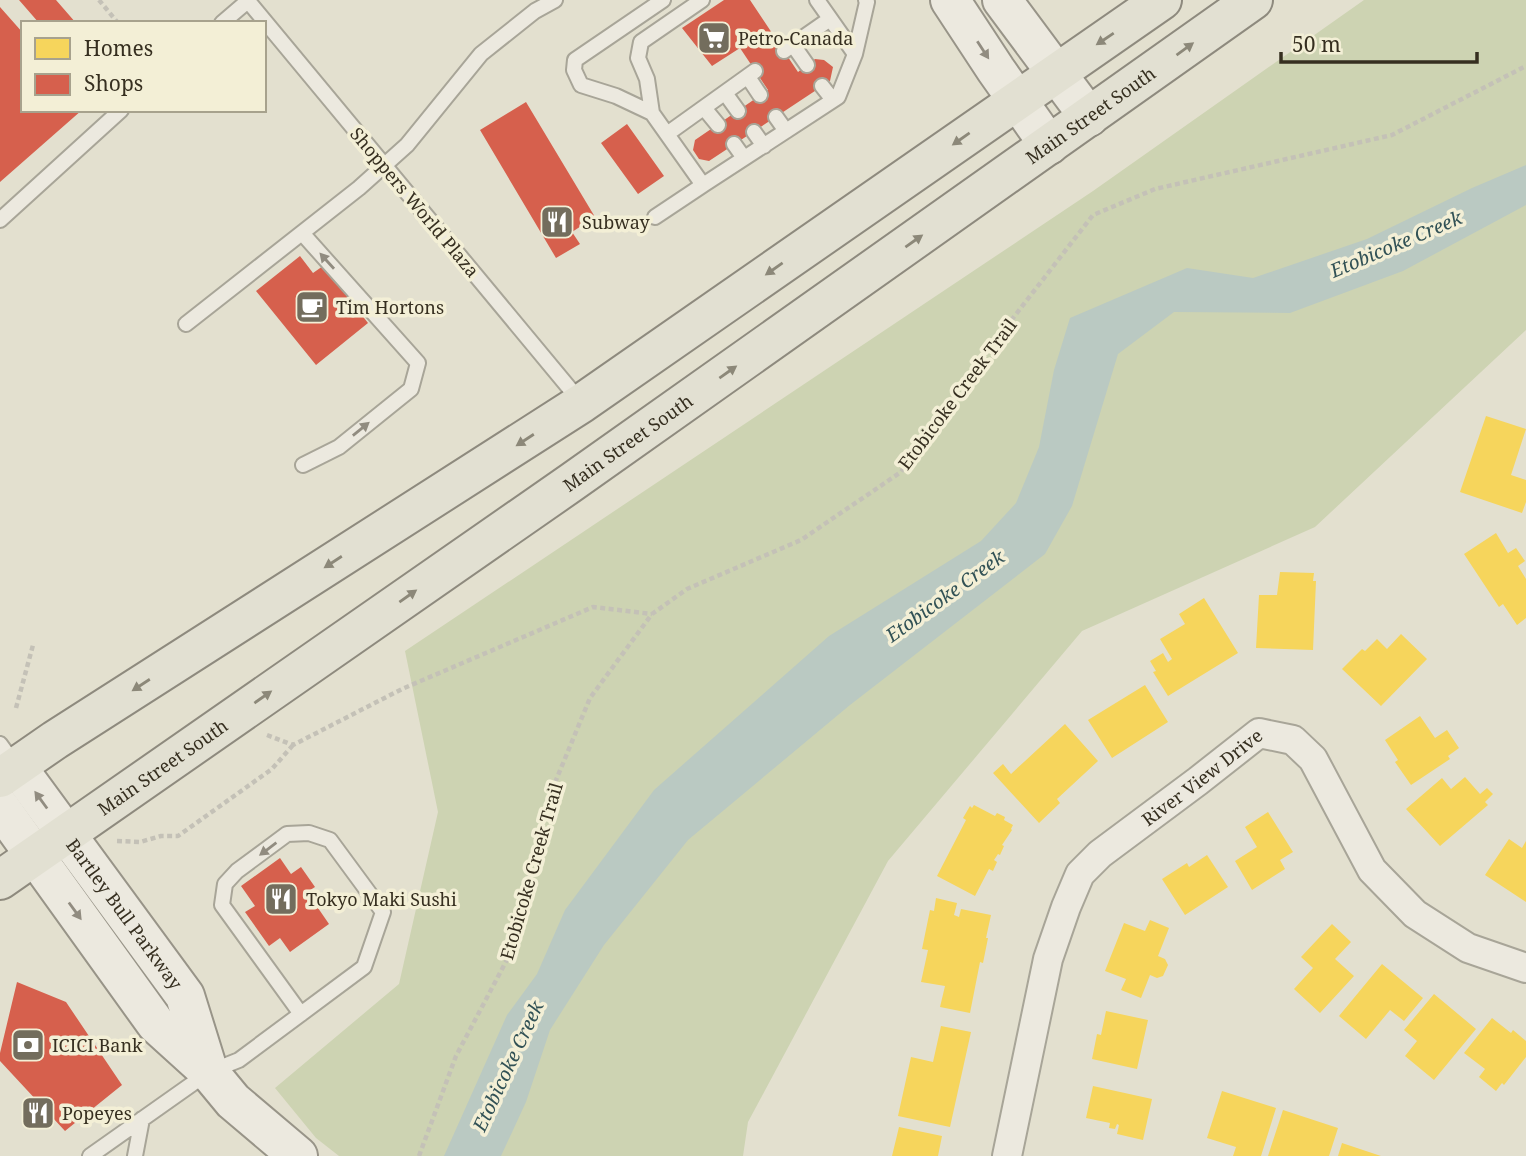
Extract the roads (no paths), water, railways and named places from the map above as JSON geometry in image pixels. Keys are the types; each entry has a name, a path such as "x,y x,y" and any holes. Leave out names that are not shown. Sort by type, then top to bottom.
{"main road":[{"path":"6,763 55,740 582,403 1161,0"},
{"name":"Main Street South","path":"0,880 572,482 1253,0"}],"street":[{"path":"950,0 1049,145"},
{"path":"1002,0 1089,117"},
{"name":"River View Drive","path":"1007,1156 1048,959 1080,874 1100,854 1259,733 1293,740 1313,760 1372,870 1415,914 1468,948 1526,968"},
{"name":"Bartley Bull Parkway","path":"6,763 66,834 185,996 209,1072"},
{"name":"Bartley Bull Parkway","path":"0,807 156,1024 209,1072 233,1101 299,1156"}],"lane":[{"path":"224,21 248,0"},
{"name":"Shoppers World Plaza","path":"248,0 265,21"},
{"path":"186,324 302,233 407,145 481,54 535,11 555,0"},
{"path":"652,113 616,96 581,85 574,70 575,60 663,0"},
{"path":"702,0 641,42 638,58 648,79 652,113 703,185"},
{"path":"817,0 855,54"},
{"path":"655,217 838,97 855,54 866,0"},
{"path":"807,65 789,48 830,19"},
{"name":"Shoppers World Plaza","path":"266,22 582,403"},
{"path":"667,134 752,74 760,95"},
{"path":"822,86 833,100"},
{"path":"725,93 738,111"},
{"path":"705,108 718,125"},
{"path":"0,219 119,112"},
{"path":"776,117 786,131"},
{"path":"754,132 764,146"},
{"path":"734,144 744,158"},
{"path":"302,233 418,363 411,389 339,447 303,465"},
{"path":"90,1156 209,1072 240,1060 364,967 383,912 330,840 309,833 287,834 237,872 225,884 222,905 301,1014"},
{"path":"135,1156 142,1119"}],"water":[{"name":"Etobicoke Creek","path":"1526,165 1526,205 1403,271 1290,313 1174,312 1118,354 1072,506 1045,554 850,705 688,840 604,945 550,1030 526,1102 501,1156 444,1156 507,1015 537,974 565,910 654,790 829,636 981,541 1016,503 1039,447 1054,370 1070,318 1187,268 1253,278 1367,239"}],"place":[{"name":"Petro-Canada","path":"714,38"},
{"name":"Subway","path":"557,222"},
{"name":"Tim Hortons","path":"312,307"},
{"name":"Tokyo Maki Sushi","path":"281,899"},
{"name":"ICICI Bank","path":"28,1045"},
{"name":"Popeyes","path":"38,1113"}]}
